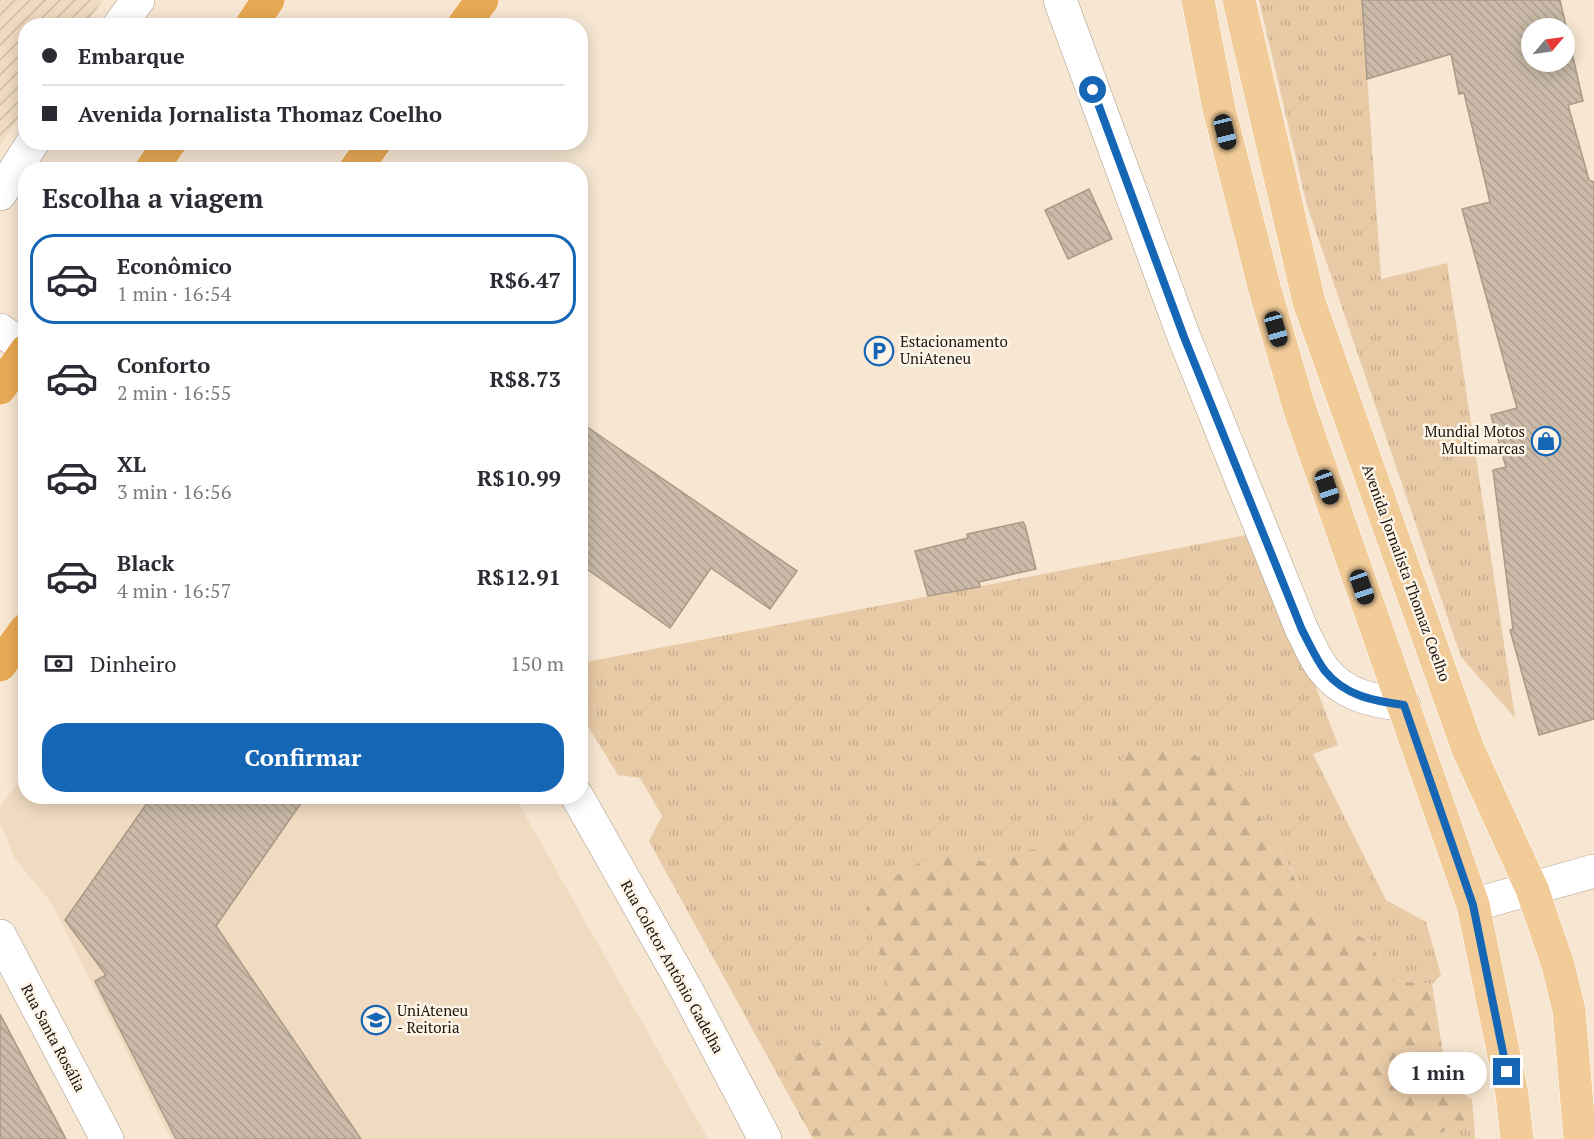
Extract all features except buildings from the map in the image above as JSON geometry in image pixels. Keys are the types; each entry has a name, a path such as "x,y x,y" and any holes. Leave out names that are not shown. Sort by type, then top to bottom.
{"highway":[{"path":"256,18 268,0"},
{"path":"469,18 482,0"},
{"path":"0,388 18,362"},
{"path":"0,665 18,640"}],"main road":[{"path":"1198,0 1219,109 1274,322 1299,407 1473,905 1512,1094 1517,1139"},
{"name":"Avenida Jornalista Thomaz Coelho","path":"1239,0 1309,302 1468,749 1532,889 1558,965 1569,1010 1580,1139"}],"street":[{"path":"125,18 138,0"},
{"path":"1060,0 1184,337 1302,630 1325,671 1348,692 1375,701 1404,705"},
{"path":"0,194 18,166"},
{"path":"0,330 18,344"},
{"name":"Rua Coletor Antônio Gadelha","path":"582,804 685,987 765,1139"},
{"path":"1473,905 1594,871"},
{"name":"Rua Santa Rosália","path":"0,936 106,1139"}],"shaded area":[{"path":"0,0 103,0 90,18 18,18 18,119 0,145"},
{"name":"UniAteneu - Reitoria","path":"18,782 18,804 519,804 708,1139 171,1139 50,901 15,859 0,822 0,807"}],"green space":[{"path":"1259,0 1362,0 1381,279 1447,263 1515,718 1461,657 1307,205"},
{"path":"1257,533 1338,745 1313,754 1386,900 1426,922 1441,975 1432,984 1393,981 1369,942 1345,927 1310,913 1292,871 1261,818 1244,776 1213,764 1113,800 1107,825 1091,843 1055,843 984,862 953,853 873,940 886,968 889,986 880,1012 800,1051 789,1067 787,1092 649,841 662,816 640,778 618,775 588,726 588,662"},
{"path":"1171,746 1244,776 1261,818 1292,872 1310,913 1345,927 1369,942 1393,981 1432,984 1448,1085 1472,1099 1474,1123 1420,1139 813,1139 787,1092 788,1067 800,1051 880,1011 889,986 886,968 873,940 865,913 880,885 920,862 953,853 984,862 1055,843 1091,843 1107,825 1121,762 1128,747"},
{"path":"1474,1123 1475,1139 1420,1139"}],"place":[{"name":"Estacionamento UniAteneu","path":"879,351"},
{"name":"Mundial Motos Multimarcas","path":"1546,441"},
{"name":"UniAteneu - Reitoria","path":"376,1020"}],"route":[{"path":"1093,90 1184,337 1302,630 1325,671 1348,692 1375,701 1404,705 1473,905 1507,1072"}]}
